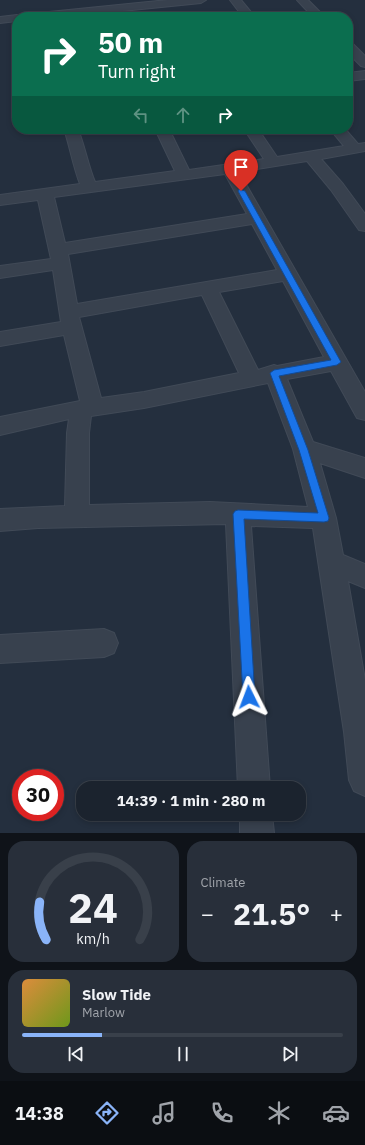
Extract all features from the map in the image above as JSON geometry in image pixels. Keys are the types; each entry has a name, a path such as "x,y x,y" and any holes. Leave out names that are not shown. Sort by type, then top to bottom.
{"street":[{"path":"125,12 172,8 185,1 201,0"},
{"path":"235,0 245,12"},
{"path":"302,0 314,12"},
{"path":"0,20 12,19"},
{"path":"353,51 363,59"},
{"path":"353,76 365,75"},
{"path":"72,134 76,143 80,166 89,187"},
{"path":"164,134 184,174"},
{"path":"254,134 273,162"},
{"path":"343,134 360,148"},
{"path":"0,200 273,162 360,148"},
{"path":"310,156 337,188 360,211 365,226"},
{"path":"229,168 365,412"},
{"path":"46,193 87,408 78,433 77,516"},
{"path":"0,272 59,257 256,218"},
{"path":"0,339 70,319 208,288 288,274"},
{"path":"208,288 263,376 304,450 324,518 362,733 365,780"},
{"path":"0,426 87,408 144,400 337,362"},
{"path":"304,450 365,468"},
{"path":"0,520 77,516 210,513 324,518"},
{"path":"238,514 254,781"},
{"path":"332,563 365,576"},
{"path":"0,649 104,643"},
{"path":"256,821 257,833"}],"route":[{"path":"241,191 337,362 274,373 304,450 324,518 238,514 249,697"}]}
